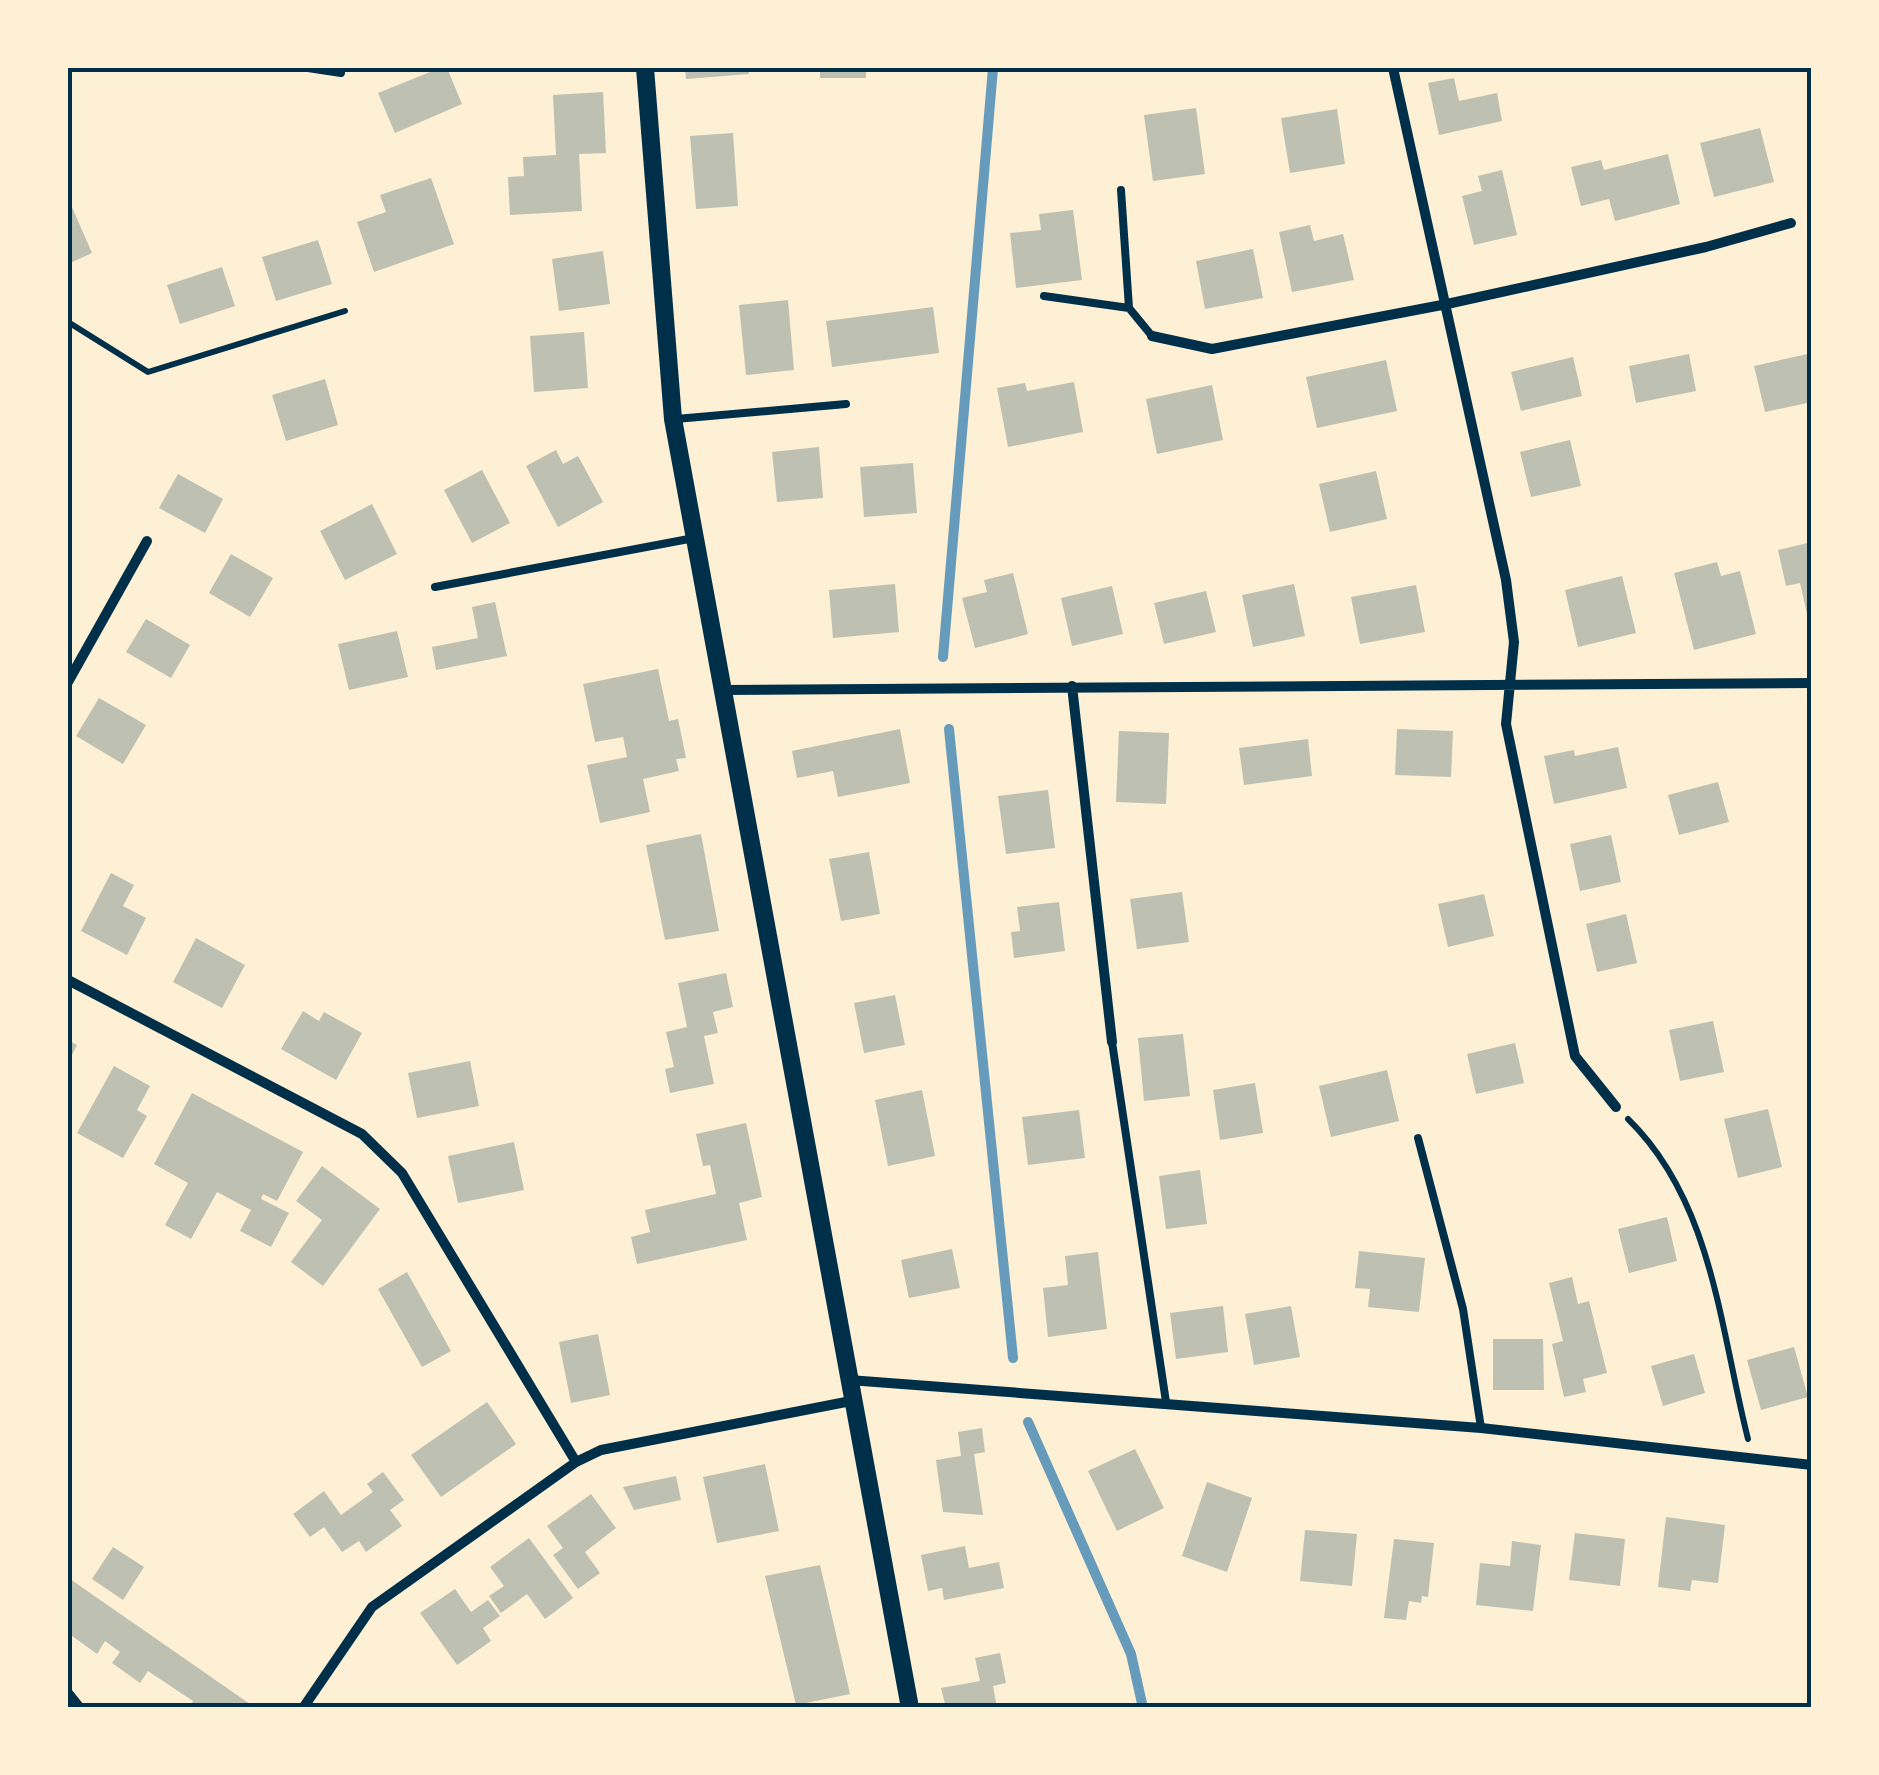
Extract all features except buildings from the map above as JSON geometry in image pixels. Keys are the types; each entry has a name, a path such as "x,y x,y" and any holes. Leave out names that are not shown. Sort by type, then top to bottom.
{"street":[{"path":"645,68 672,419 910,1708"},
{"path":"1393,68 1506,580 1514,642 1506,724 1574,1056 1616,1107"},
{"path":"1152,336 1212,349 1447,304 1706,247 1791,223"},
{"path":"68,682 147,541"},
{"path":"720,690 1812,683"},
{"path":"1072,686 1112,1042"},
{"path":"68,980 362,1134 402,1173 576,1462"},
{"path":"849,1380 1481,1428 1812,1465"},
{"path":"303,1708 372,1607 576,1462 601,1450 851,1401"},
{"path":"68,1693 80,1708"}],"lane":[{"path":"308,68 341,73"},
{"path":"1121,190 1129,308 1152,336"},
{"path":"1044,296 1129,308"},
{"path":"672,419 846,404"},
{"path":"435,587 694,538"},
{"path":"1112,1042 1119,1065 1166,1402"},
{"path":"1418,1138 1463,1308 1481,1428"}],"path":[{"path":"68,322 148,372 345,311"},
{"path":"1616,1107 1655,1145 1698,1224 1753,1459"}],"waterway":[{"path":"943,657 993,68"},
{"path":"949,729 1013,1358"},
{"path":"1028,1422 1131,1654 1143,1708"}]}
